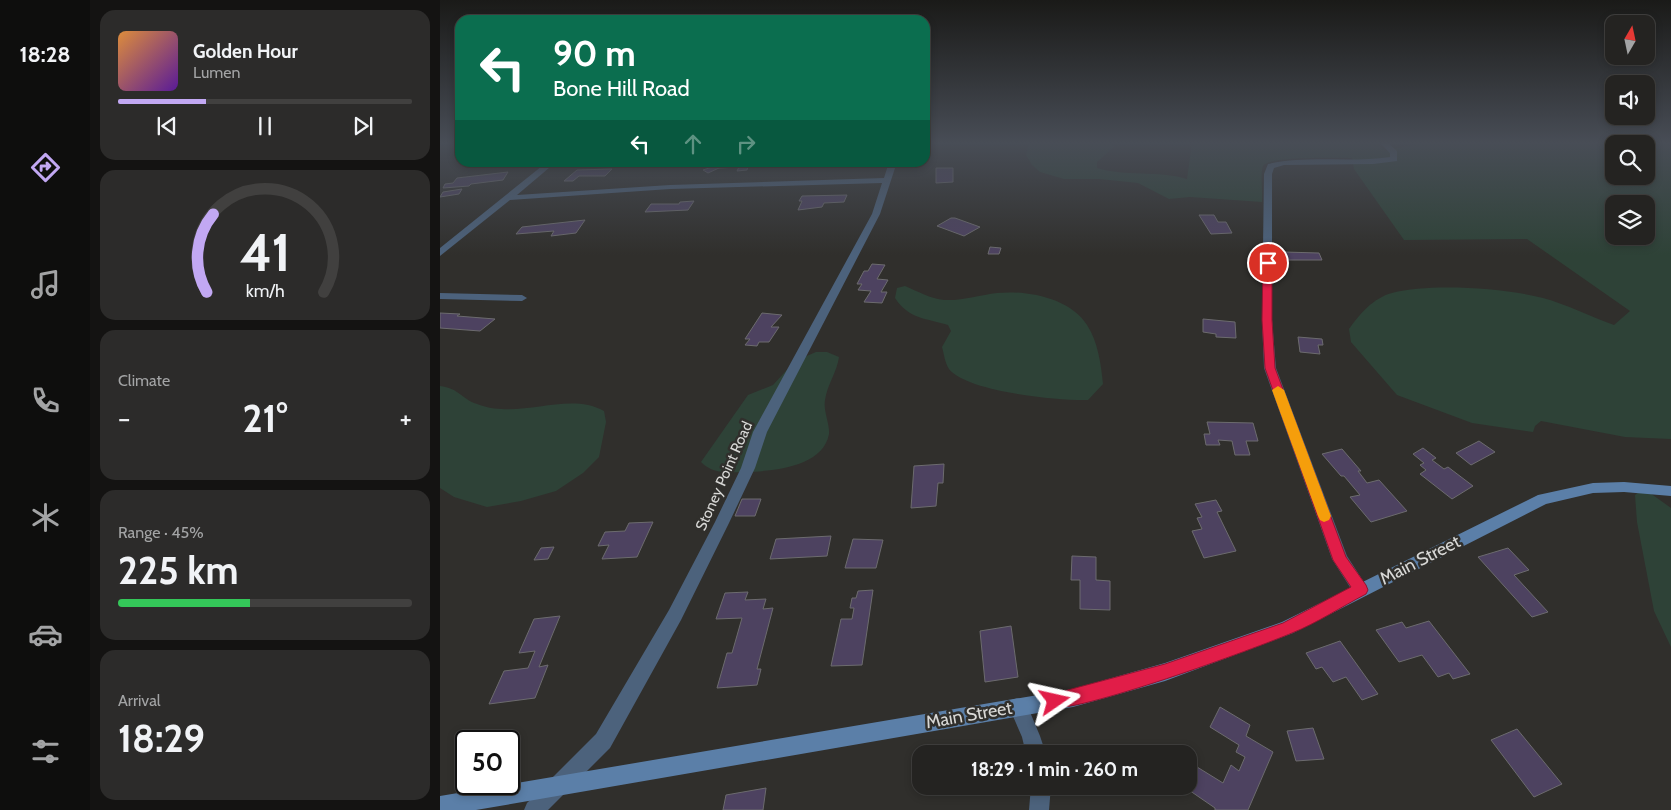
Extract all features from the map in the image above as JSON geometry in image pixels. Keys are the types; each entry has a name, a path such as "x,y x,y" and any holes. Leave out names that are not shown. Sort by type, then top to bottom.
{"main road":[{"name":"Main Street","path":"440,806 1073,698 1165,672 1288,628 1543,499 1593,488 1624,487 1671,492"}],"street":[{"path":"440,253 530,180"},
{"path":"508,198 680,186 887,180"},
{"name":"Stoney Point Road","path":"534,810 556,785 603,741 675,615 730,507 748,468 760,432 876,214 887,180"},
{"path":"1268,180 1267,320 1270,368 1340,560 1361,590"},
{"path":"440,296 522,298"},
{"path":"1018,707 1034,745"},
{"path":"1039,810 1040,795"}],"green space":[{"path":"1107,180 1262,180 1262,202 1190,197 1169,199 1138,183"},
{"path":"1362,180 1605,180 1605,185 1655,185 1655,180 1671,180 1671,439 1625,437 1541,421 1535,426 1533,432 1472,423 1397,395 1351,342 1349,329 1368,307 1385,295 1408,290 1468,288 1527,295 1570,307 1614,325 1630,311 1527,239 1404,240"},
{"path":"905,286 944,300 957,300 1009,292 1034,295 1059,302 1079,316 1091,332 1098,353 1103,384 1088,400 1075,400 1015,394 974,384 959,377 949,369 942,347 951,331 948,325 918,317 900,305 895,298 897,288"},
{"path":"816,352 827,352 839,357 825,400 829,434 825,445 817,454 796,465 758,471 723,472 711,469 701,462 748,395 773,385 795,361"},
{"path":"440,386 455,391 474,403 495,408 514,409 579,404 592,406 604,411 606,422 599,457 583,473 556,491 521,501 487,507 454,497 440,488"},
{"path":"1642,490 1650,493 1671,508 1671,647 1654,611 1637,522 1635,495"}],"building":[{"path":"456,180 503,180 471,184 469,186 443,188 445,184 453,183"},
{"path":"936,180 953,180 953,182 936,183"},
{"path":"462,189 459,194 440,197 443,192"},
{"path":"847,195 844,202 824,203 822,207 798,210 802,201 799,201 802,196"},
{"path":"694,201 688,210 645,212 651,204 679,204 680,202"},
{"path":"1199,215 1214,215 1218,222 1226,222 1232,233 1211,234"},
{"path":"951,218 980,227 964,236 937,226"},
{"path":"585,220 576,233 551,236 554,231 516,234 522,227"},
{"path":"990,247 1001,248 999,254 988,254"},
{"path":"1284,252 1319,253 1322,260 1287,260"},
{"path":"872,264 885,265 877,279 888,280 881,292 887,292 882,303 864,302 871,291 858,290 862,284 857,284 864,271 868,271"},
{"path":"440,313 495,319 480,331 440,328"},
{"path":"762,313 782,315 771,327 779,327 769,342 759,342 757,346 745,345 750,339 745,339"},
{"path":"1203,319 1235,322 1236,338 1216,337 1216,334 1203,332"},
{"path":"1298,337 1322,339 1323,345 1318,345 1320,354 1300,352"},
{"path":"1207,422 1253,423 1258,441 1246,441 1250,455 1235,455 1232,441 1218,440 1220,445 1206,445 1204,434 1210,434"},
{"path":"1479,441 1495,452 1471,465 1456,453"},
{"path":"1423,448 1436,458 1432,460 1444,469 1448,467 1473,486 1452,499 1420,474 1426,470 1420,465 1424,463 1413,454"},
{"path":"1342,449 1361,471 1358,471 1367,483 1379,480 1407,511 1371,522 1350,497 1360,495 1322,454"},
{"path":"944,464 943,483 938,483 936,506 911,508 914,466"},
{"path":"742,499 761,499 755,516 735,516"},
{"path":"1216,500 1222,511 1217,512 1236,551 1204,558 1192,531 1202,529 1197,518 1202,517 1195,504"},
{"path":"653,522 637,557 602,559 609,545 598,546 605,532 625,531 629,523"},
{"path":"831,536 827,556 770,559 776,539"},
{"path":"853,539 883,540 876,568 845,568"},
{"path":"554,547 548,559 534,560 541,548"},
{"path":"1508,548 1529,570 1514,575 1548,612 1532,617 1478,557"},
{"path":"1072,556 1096,557 1096,580 1110,581 1110,610 1080,609 1080,580 1071,580"},
{"path":"873,590 862,665 831,666 841,619 852,619 854,608 850,608 852,598 856,598 858,591"},
{"path":"748,592 745,600 766,599 763,609 773,608 757,669 761,669 757,685 717,688 727,653 732,653 742,618 716,619 725,593"},
{"path":"560,616 539,667 548,665 535,698 489,704 504,671 528,668 535,651 519,653 534,619"},
{"path":"1429,621 1470,674 1453,679 1449,673 1438,677 1422,655 1399,662 1376,630 1402,622 1406,628"},
{"path":"1011,626 1018,677 985,682 980,631"},
{"path":"1340,641 1378,694 1362,700 1346,677 1333,682 1322,667 1316,669 1306,653"},
{"path":"1220,707 1250,725 1246,736 1273,752 1248,810 1215,810 1215,808 1196,795 1197,767 1223,783 1231,765 1239,771 1245,757 1236,752 1239,745 1210,727"},
{"path":"1313,728 1324,759 1296,761 1287,731"},
{"path":"1517,729 1562,784 1534,797 1491,740"},
{"path":"766,788 763,810 723,810 726,795"}],"slow traffic":[{"path":"1278,390 1324,516"}],"route":[{"path":"1055,701 1073,698 1165,672 1288,628 1361,590 1340,560 1270,368 1267,320 1268,263"}]}
